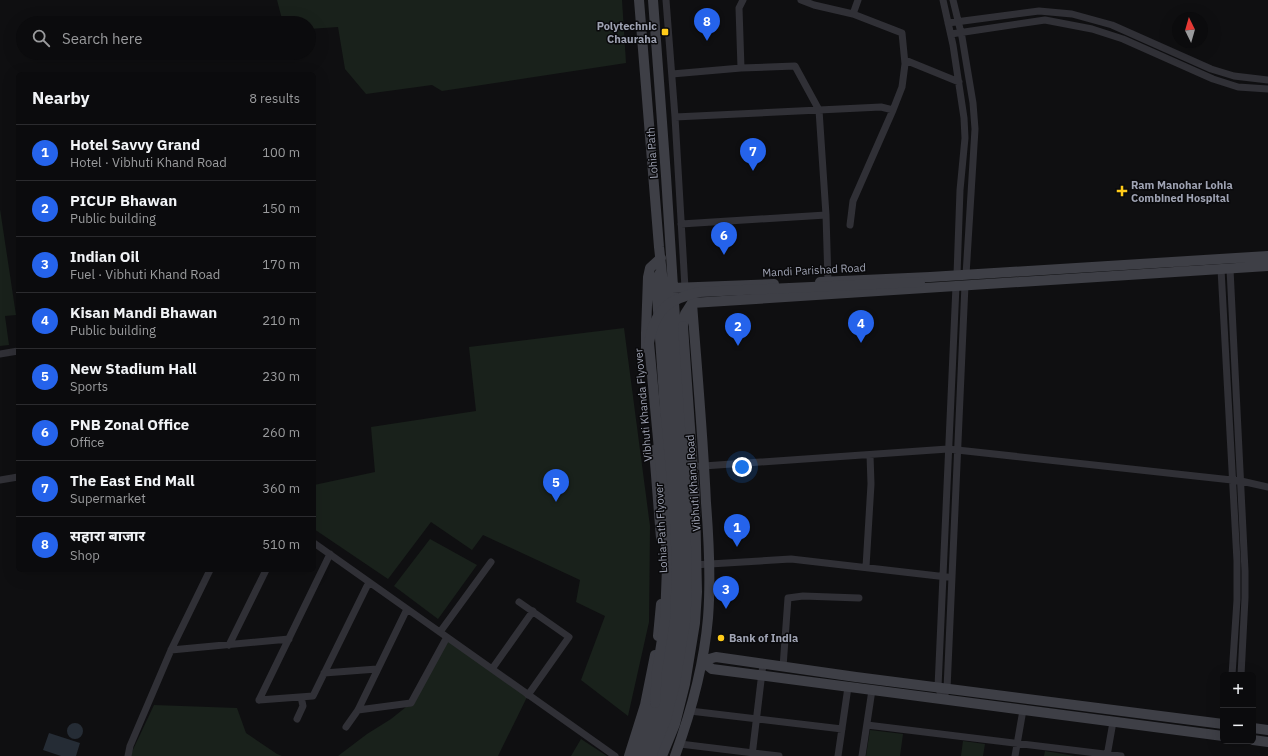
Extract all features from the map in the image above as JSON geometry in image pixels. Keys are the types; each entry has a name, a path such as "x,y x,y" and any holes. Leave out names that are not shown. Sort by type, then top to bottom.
{"street":[{"name":"Lohia Path","path":"639,0 660,248"},
{"name":"Lohia Path","path":"653,0 674,305"},
{"path":"666,0 676,117 685,288"},
{"path":"741,68 739,8 743,0"},
{"path":"801,0 821,3 902,33 904,60 902,87 853,201 850,225"},
{"path":"853,14 858,0"},
{"path":"943,0 951,34 964,118 965,138 960,190 961,275"},
{"path":"953,0 973,103 974,129 961,275"},
{"path":"948,23 1039,11 1072,14 1112,24 1211,69 1234,76 1268,80"},
{"path":"1004,16 1005,26"},
{"path":"951,34 1045,20 1092,29 1123,39 1213,79 1238,86 1268,89"},
{"path":"904,60 959,82"},
{"path":"672,74 741,68 796,66 819,110 826,215 828,281"},
{"path":"676,117 881,107 893,110"},
{"path":"964,151 972,154"},
{"path":"962,166 972,154"},
{"path":"681,224 826,215"},
{"name":"Lohia Path Flyover","path":"654,756 672,705 683,656 690,596 683,561 676,445 660,248"},
{"name":"Mandi Parishad Road","path":"672,288 930,277 1268,256"},
{"path":"629,756 645,706 654,658 662,599 663,577 646,334 648,277 650,268 661,258"},
{"path":"662,756 675,724 685,684 695,623 697,592 695,499 683,326 685,314 692,304 961,285 1268,266"},
{"path":"1226,269 1232,480 1237,561 1237,591 1232,672"},
{"path":"1226,269 1241,481 1246,598 1241,672"},
{"name":"Vibhuti Khanda Flyover","path":"655,703 657,671 665,620 667,567 664,503 649,343 652,328 662,309 670,302 685,295 700,292 920,282 930,277"},
{"path":"943,699 943,576 948,449 961,285"},
{"path":"943,688 953,577 958,450 961,285"},
{"path":"718,286 719,301"},
{"name":"Vibhuti Khand Road","path":"675,756 690,710 702,661 708,618 710,564 692,304"},
{"name":"Lohia Path Flyover","path":"646,756 666,700 676,652 682,606 685,468 674,305"},
{"path":"0,354 16,351"},
{"path":"685,468 948,449 1241,481 1268,487"},
{"path":"866,567 871,484 870,454"},
{"path":"0,480 16,477"},
{"path":"945,529 954,542"},
{"path":"316,544 614,756"},
{"path":"330,554 259,700 313,696 368,582"},
{"path":"683,561 710,564 791,559 953,577"},
{"name":"Lohia Path Flyover","path":"637,756 644,740 666,662 683,561"},
{"path":"440,632 491,562"},
{"path":"204,572 206,580"},
{"path":"128,756 130,746 171,650 209,572"},
{"path":"229,645 265,572"},
{"path":"690,596 708,597"},
{"path":"783,666 788,598 803,596 859,598"},
{"path":"519,602 569,637 528,695"},
{"path":"346,727 358,710 407,609"},
{"path":"492,669 533,612"},
{"path":"358,710 411,703 447,637"},
{"path":"171,650 289,639"},
{"path":"702,661 716,657 1220,724"},
{"path":"702,661 712,669 1220,736"},
{"path":"752,754 763,664"},
{"path":"324,673 378,669"},
{"path":"838,756 848,687"},
{"path":"862,756 872,690"},
{"path":"297,719 303,706 301,697"},
{"path":"690,710 842,729"},
{"path":"1015,756 1023,710"},
{"path":"1107,755 1113,722"},
{"path":"867,725 1121,756"},
{"path":"1256,728 1268,730"},
{"path":"1256,740 1268,742"},
{"path":"680,744 752,754 779,756"}],"shaded area":[{"path":"277,0 622,0 626,63 442,91 432,85 366,94 345,69 338,27 316,29 316,16 281,16"},
{"path":"0,209 16,315 5,316 9,345 0,346"},
{"path":"624,328 650,526 649,622 628,716 581,680 605,616 576,602 580,580 483,535 472,550 431,522 388,579 316,530 316,485 375,472 371,427 476,411 469,347"},
{"path":"430,539 477,565 438,619 394,586"},
{"path":"447,637 528,695 498,756 338,756 411,703"},
{"path":"154,705 237,708 246,733 282,756 130,756"},
{"path":"72,723 78,723 83,728 81,737 78,739 72,739 67,734 67,728"},
{"path":"870,730 903,734 900,756 866,756"},
{"path":"49,733 80,743 76,756 61,756 43,750"},
{"path":"581,739 607,756 571,756"},
{"path":"963,741 985,744 983,756 961,756"},
{"path":"1045,751 1075,756 1044,756"}],"place":[{"name":"Polytechnic Chauraha","path":"665,32"},
{"name":"सहारा बाजार","path":"707,41"},
{"name":"The East End Mall","path":"753,171"},
{"name":"Ram Manohar Lohia Combined Hospital","path":"1122,191"},
{"name":"PNB Zonal Office","path":"724,255"},
{"name":"Kisan Mandi Bhawan","path":"861,343"},
{"name":"PICUP Bhawan","path":"738,346"},
{"name":"New Stadium Hall","path":"556,502"},
{"name":"Hotel Savvy Grand","path":"737,547"},
{"name":"Indian Oil","path":"726,609"},
{"name":"Bank of India","path":"721,638"}]}
